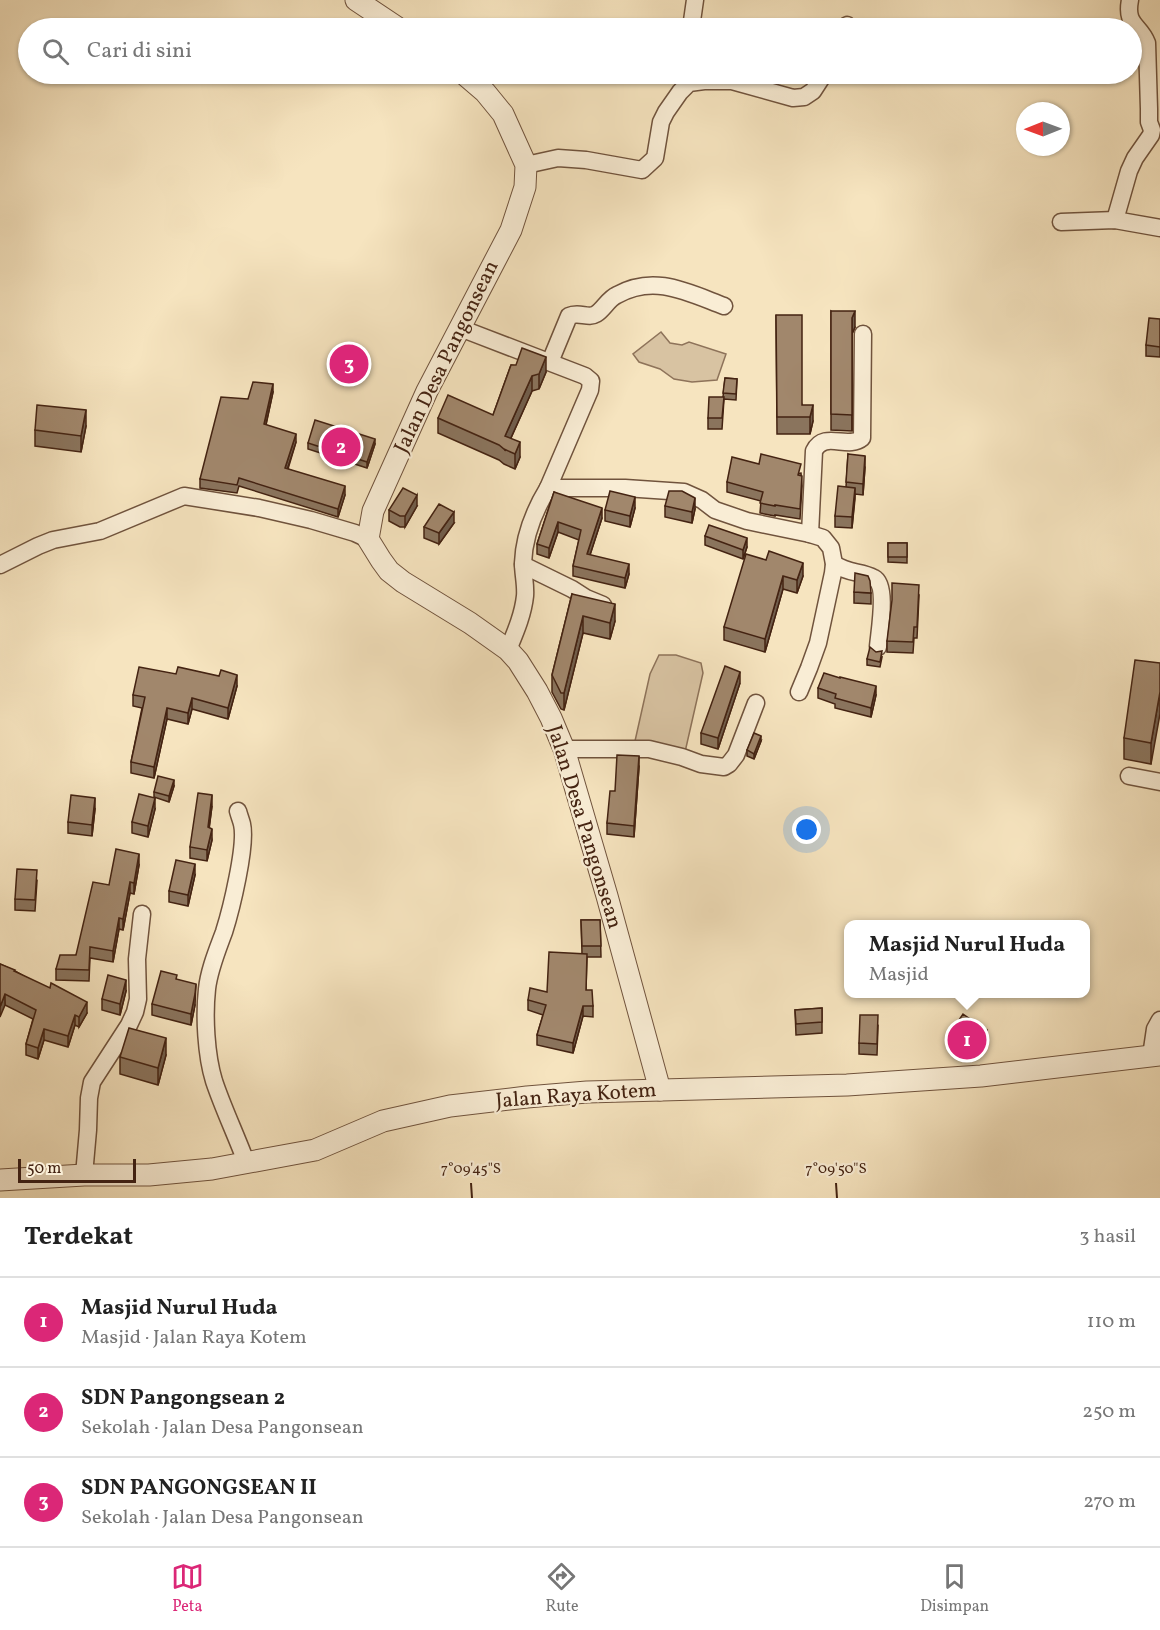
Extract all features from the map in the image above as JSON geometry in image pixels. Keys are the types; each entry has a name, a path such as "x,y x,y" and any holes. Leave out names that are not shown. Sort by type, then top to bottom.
{"street":[{"path":"356,0 384,18"},
{"path":"692,18 695,0"},
{"path":"1130,0 1128,10 1130,18"},
{"path":"1115,220 1129,171 1152,130 1149,116 1147,43 1142,33"},
{"path":"475,84 503,114 526,165 558,158 586,160 642,170 655,158 661,122 685,84"},
{"path":"743,84 793,98 804,97 813,91 818,84"},
{"name":"Jalan Desa Pangonsean","path":"526,165 525,187 511,230 428,391 373,511 368,539 389,571 508,650 518,661 537,691 564,749 660,1090"},
{"path":"1060,222 1115,220 1160,228"},
{"path":"550,362 569,316 577,313 590,316 597,314 614,296 633,287 671,286 724,306"},
{"path":"460,328 585,376 591,381 590,390 529,527 524,546 525,596 521,617 508,650"},
{"path":"810,534 816,446 820,442 857,442 862,438 863,334"},
{"path":"548,488 624,488 684,492 702,500 715,510 747,522 823,538 831,548 834,564 818,643 799,692"},
{"path":"0,565 53,540 100,531 184,496 259,508 311,520 368,539"},
{"path":"834,564 848,572 872,577 879,581 882,598 878,647"},
{"path":"523,565 586,598 609,607"},
{"path":"564,749 649,749 701,764 724,767 736,755 756,703"},
{"path":"1129,776 1160,782"},
{"path":"238,811 243,825 238,874 207,987 206,1004 208,1052 214,1080 246,1162"},
{"path":"84,1175 92,1082 129,1025 138,999 137,959 142,914"},
{"path":"1156,1055 1155,1029 1160,1020"},
{"name":"Jalan Raya Kotem","path":"0,1180 212,1169 315,1150 383,1120 450,1106 587,1092 847,1085 992,1075 1156,1055"}],"shaded area":[{"path":"661,332 670,343 682,345 689,342 726,354 717,380 692,382 674,379 660,369 639,362 633,354"},
{"path":"659,655 676,655 701,663 703,673 685,752 635,741 650,674"}],"building":[{"path":"831,311 855,311 852,318 852,415 831,414"},
{"path":"776,315 802,315 802,405 813,405 810,417 777,417"},
{"path":"1149,318 1160,319 1160,347 1146,345"},
{"path":"522,348 546,357 539,374 532,376 505,436 520,442 515,454 438,418 448,395 493,415 511,365 516,365"},
{"path":"725,378 737,379 736,394 723,393"},
{"path":"253,382 273,384 264,424 296,434 285,468 345,486 338,509 239,478 237,485 200,479 221,397 248,399"},
{"path":"709,397 724,397 722,418 708,418"},
{"path":"37,405 86,410 81,436 35,430"},
{"path":"315,420 375,439 367,462 308,443"},
{"path":"761,454 801,464 798,475 802,476 800,509 760,503 763,492 727,482 732,457 759,464"},
{"path":"848,454 865,456 863,484 846,482"},
{"path":"838,486 855,488 852,517 835,516"},
{"path":"403,488 417,495 405,516 400,516 389,510"},
{"path":"610,491 635,497 630,516 605,510"},
{"path":"669,491 682,491 695,498 692,512 665,506"},
{"path":"554,492 602,508 587,554 629,564 625,578 573,566 581,530 558,522 549,548 537,544"},
{"path":"439,504 454,512 439,533 424,527"},
{"path":"709,525 747,538 743,550 705,536"},
{"path":"888,543 907,543 907,557 888,557"},
{"path":"769,551 803,563 797,580 783,576 765,639 724,627 746,554 766,560"},
{"path":"855,573 868,576 871,593 854,592"},
{"path":"892,583 919,585 917,627 914,627 913,642 887,641"},
{"path":"572,594 615,604 610,623 583,616 564,693 561,693 552,675"},
{"path":"870,647 876,652 882,651 880,662 867,659"},
{"path":"1135,660 1160,663 1160,692 1151,743 1124,738"},
{"path":"725,666 740,672 718,738 701,733"},
{"path":"139,667 176,674 178,667 219,676 221,670 237,675 228,708 192,698 188,713 167,708 154,767 131,762 145,697 133,695"},
{"path":"824,673 876,686 871,708 835,698 836,694 818,688"},
{"path":"754,733 761,736 754,754 747,750"},
{"path":"617,755 639,756 634,826 607,823 610,791 615,791"},
{"path":"158,776 174,780 169,796 154,792"},
{"path":"198,793 212,795 208,827 212,829 207,850 190,847"},
{"path":"139,794 155,798 148,826 132,822"},
{"path":"71,795 95,798 92,825 68,822"},
{"path":"116,849 139,854 134,883 130,882 123,919 119,918 113,951 90,947 89,970 56,969 60,955 76,955 93,882 109,885"},
{"path":"176,860 195,864 188,895 169,891"},
{"path":"17,869 37,870 35,900 15,899"},
{"path":"581,920 600,920 601,946 582,946"},
{"path":"549,952 587,954 586,990 592,990 593,1006 583,1006 573,1043 537,1035 546,1005 528,1000 530,988 547,992"},
{"path":"0,964 50,988 51,983 87,1002 79,1017 75,1015 68,1036 44,1029 38,1048 26,1044 36,1010 5,994 0,1007"},
{"path":"161,971 177,975 176,979 196,984 191,1014 152,1004"},
{"path":"108,975 126,980 120,1004 102,999"},
{"path":"822,1008 822,1022 796,1024 795,1010"},
{"path":"963,1014 987,1031 971,1055 947,1038"},
{"path":"860,1015 878,1015 877,1044 859,1043"},
{"path":"129,1028 166,1038 158,1068 120,1057"}],"place":[{"name":"SDN PANGONGSEAN II","path":"349,364"},
{"name":"SDN Pangongsean 2","path":"341,447"},
{"name":"Masjid Nurul Huda","path":"967,1040"}]}
